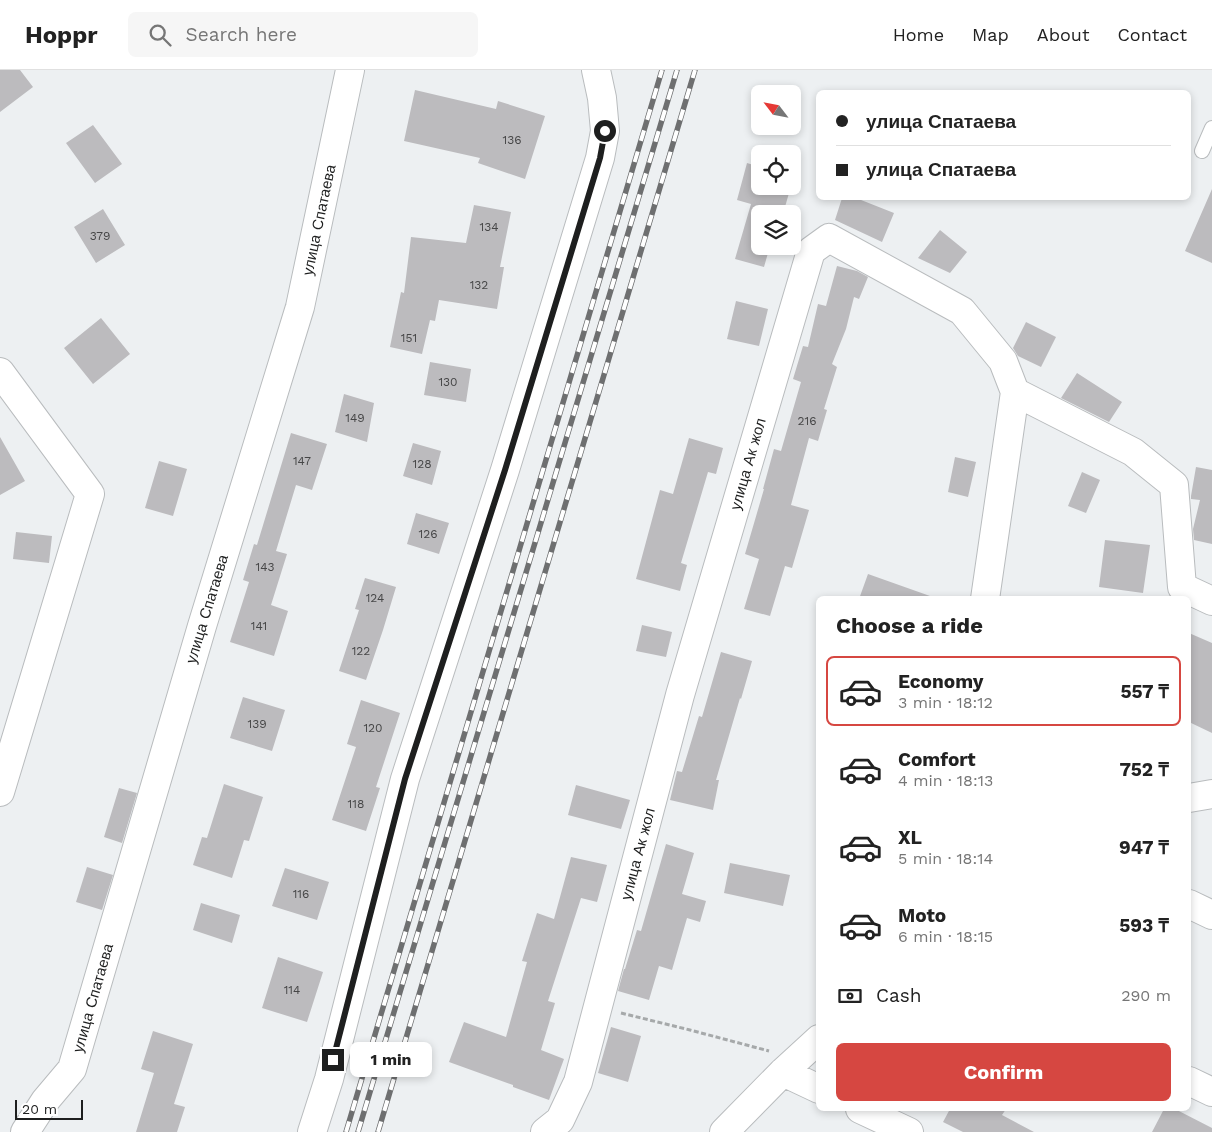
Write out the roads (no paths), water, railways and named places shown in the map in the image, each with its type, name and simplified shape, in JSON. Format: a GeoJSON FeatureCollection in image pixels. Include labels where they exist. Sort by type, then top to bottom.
{"type":"FeatureCollection","features":[{"type":"Feature","properties":{"kind":"street","name":"улица Спатаева"},"geometry":{"type":"LineString","coordinates":[[25,1132],[45,1101],[72,1069],[202,626],[300,307],[350,70]]}},
{"type":"Feature","properties":{"kind":"street"},"geometry":{"type":"LineString","coordinates":[[312,1132],[329,1079],[405,779],[508,460],[600,158],[605,131],[602,98],[596,70]]}},
{"type":"Feature","properties":{"kind":"street","name":"улица Ак жол"},"geometry":{"type":"LineString","coordinates":[[544,1132],[560,1120],[578,1082],[680,695],[811,251],[829,238],[962,311],[1002,361],[1015,392]]}},
{"type":"Feature","properties":{"kind":"street"},"geometry":{"type":"LineString","coordinates":[[0,372],[90,494],[0,792]]}},
{"type":"Feature","properties":{"kind":"street"},"geometry":{"type":"LineString","coordinates":[[985,596],[1015,392],[1133,452],[1174,485],[1182,587],[1212,601]]}},
{"type":"Feature","properties":{"kind":"street"},"geometry":{"type":"LineString","coordinates":[[1191,798],[1212,794]]}},
{"type":"Feature","properties":{"kind":"street"},"geometry":{"type":"LineString","coordinates":[[1191,905],[1212,915]]}},
{"type":"Feature","properties":{"kind":"street"},"geometry":{"type":"LineString","coordinates":[[724,1132],[816,1042]]}},
{"type":"Feature","properties":{"kind":"street"},"geometry":{"type":"LineString","coordinates":[[790,1066],[816,1087]]}},
{"type":"Feature","properties":{"kind":"street"},"geometry":{"type":"LineString","coordinates":[[1191,1082],[1212,1092]]}},
{"type":"Feature","properties":{"kind":"street"},"geometry":{"type":"LineString","coordinates":[[864,1111],[909,1132]]}},
{"type":"Feature","properties":{"kind":"lane"},"geometry":{"type":"LineString","coordinates":[[1202,151],[1212,128]]}},
{"type":"Feature","properties":{"kind":"railway"},"geometry":{"type":"LineString","coordinates":[[346,1132],[662,70]]}},
{"type":"Feature","properties":{"kind":"railway"},"geometry":{"type":"LineString","coordinates":[[358,1132],[677,70]]}},
{"type":"Feature","properties":{"kind":"railway"},"geometry":{"type":"LineString","coordinates":[[378,1132],[695,70]]}}]}
